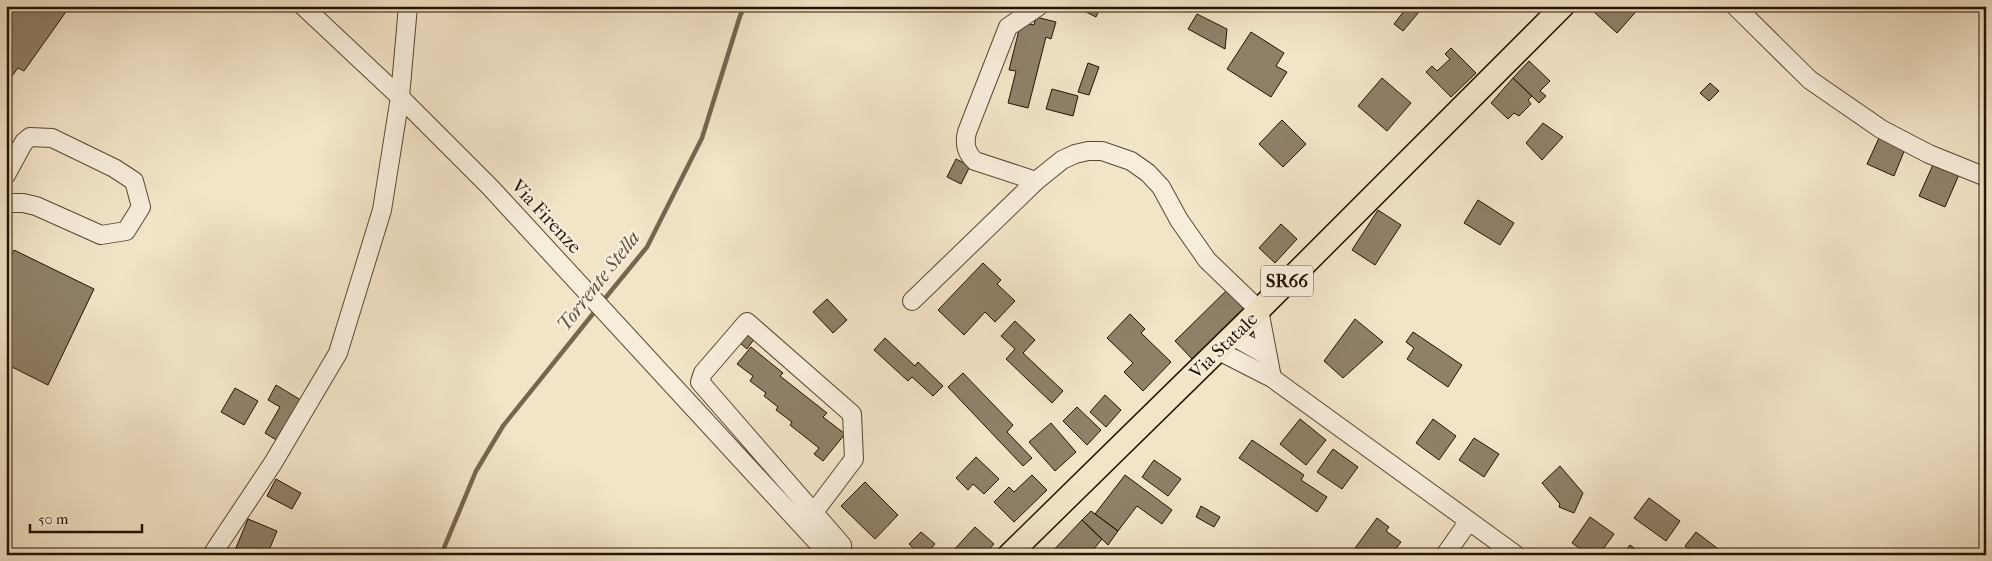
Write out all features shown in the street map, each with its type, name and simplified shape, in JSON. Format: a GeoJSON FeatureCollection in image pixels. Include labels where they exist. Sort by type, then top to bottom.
{"type":"FeatureCollection","features":[{"type":"Feature","properties":{"kind":"main road","name":"Via Statale"},"geometry":{"type":"LineString","coordinates":[[1009,555],[1259,310],[1563,6]]}},
{"type":"Feature","properties":{"kind":"street","name":"Via Firenze"},"geometry":{"type":"LineString","coordinates":[[303,6],[400,97],[490,187],[636,343],[829,555]]}},
{"type":"Feature","properties":{"kind":"street"},"geometry":{"type":"LineString","coordinates":[[213,555],[214,550],[273,463],[338,353],[382,210],[400,97],[408,6]]}},
{"type":"Feature","properties":{"kind":"street"},"geometry":{"type":"LineString","coordinates":[[1036,181],[975,161],[964,144],[1008,27],[1039,6]]}},
{"type":"Feature","properties":{"kind":"street"},"geometry":{"type":"LineString","coordinates":[[1735,6],[1810,80],[1881,129],[1929,154],[1986,177]]}},
{"type":"Feature","properties":{"kind":"street"},"geometry":{"type":"LineString","coordinates":[[6,175],[13,148],[30,137],[52,138],[114,168],[134,181],[141,207],[126,231],[101,234],[36,206],[24,203],[6,203]]}},
{"type":"Feature","properties":{"kind":"street"},"geometry":{"type":"LineString","coordinates":[[912,301],[1036,181],[1062,160],[1088,151],[1102,151],[1131,161],[1148,173],[1161,187],[1179,220],[1207,260],[1259,310],[1272,378]]}},
{"type":"Feature","properties":{"kind":"street"},"geometry":{"type":"LineString","coordinates":[[814,512],[854,459],[852,414],[748,322],[703,373],[700,382],[842,545],[843,555]]}},
{"type":"Feature","properties":{"kind":"street"},"geometry":{"type":"LineString","coordinates":[[1225,343],[1268,356]]}},
{"type":"Feature","properties":{"kind":"street"},"geometry":{"type":"LineString","coordinates":[[1225,343],[1516,555]]}},
{"type":"Feature","properties":{"kind":"street"},"geometry":{"type":"LineString","coordinates":[[1445,555],[1469,522]]}},
{"type":"Feature","properties":{"kind":"building"},"geometry":{"type":"Polygon","coordinates":[[[6,6],[70,6],[24,71],[18,68],[6,84],[6,6]]]}},
{"type":"Feature","properties":{"kind":"building"},"geometry":{"type":"Polygon","coordinates":[[[1074,6],[1101,6],[1096,17],[1074,6]]]}},
{"type":"Feature","properties":{"kind":"building"},"geometry":{"type":"Polygon","coordinates":[[[1408,6],[1424,6],[1403,31],[1394,24],[1408,6]]]}},
{"type":"Feature","properties":{"kind":"building"},"geometry":{"type":"Polygon","coordinates":[[[1599,6],[1641,6],[1617,33],[1594,12],[1599,6]]]}},
{"type":"Feature","properties":{"kind":"building"},"geometry":{"type":"Polygon","coordinates":[[[1197,14],[1227,29],[1225,49],[1188,29],[1197,14]]]}},
{"type":"Feature","properties":{"kind":"building"},"geometry":{"type":"Polygon","coordinates":[[[1036,17],[1056,22],[1051,39],[1046,37],[1028,108],[1008,103],[1016,71],[1009,70],[1021,22],[1034,25],[1036,17]]]}},
{"type":"Feature","properties":{"kind":"building"},"geometry":{"type":"Polygon","coordinates":[[[1251,32],[1284,53],[1276,66],[1287,72],[1271,97],[1227,69],[1251,32]]]}},
{"type":"Feature","properties":{"kind":"building"},"geometry":{"type":"Polygon","coordinates":[[[1451,48],[1476,73],[1451,97],[1426,72],[1432,66],[1437,71],[1450,59],[1445,54],[1451,48]]]}},
{"type":"Feature","properties":{"kind":"building"},"geometry":{"type":"Polygon","coordinates":[[[1529,61],[1550,81],[1540,91],[1546,96],[1539,103],[1513,78],[1529,61]]]}},
{"type":"Feature","properties":{"kind":"building"},"geometry":{"type":"Polygon","coordinates":[[[1088,63],[1099,67],[1089,95],[1078,92],[1088,63]]]}},
{"type":"Feature","properties":{"kind":"building"},"geometry":{"type":"Polygon","coordinates":[[[1382,78],[1411,103],[1387,131],[1358,106],[1382,78]]]}},
{"type":"Feature","properties":{"kind":"building"},"geometry":{"type":"Polygon","coordinates":[[[1513,78],[1532,96],[1528,100],[1531,104],[1519,116],[1514,113],[1508,119],[1491,103],[1513,78]]]}},
{"type":"Feature","properties":{"kind":"building"},"geometry":{"type":"Polygon","coordinates":[[[1710,83],[1719,91],[1709,101],[1700,93],[1710,83]]]}},
{"type":"Feature","properties":{"kind":"building"},"geometry":{"type":"Polygon","coordinates":[[[1052,89],[1078,96],[1073,116],[1046,109],[1052,89]]]}},
{"type":"Feature","properties":{"kind":"building"},"geometry":{"type":"Polygon","coordinates":[[[1282,120],[1306,144],[1283,167],[1259,144],[1282,120]]]}},
{"type":"Feature","properties":{"kind":"building"},"geometry":{"type":"Polygon","coordinates":[[[1543,123],[1563,137],[1542,160],[1526,143],[1543,123]]]}},
{"type":"Feature","properties":{"kind":"building"},"geometry":{"type":"Polygon","coordinates":[[[1879,138],[1905,149],[1894,176],[1867,164],[1879,138]]]}},
{"type":"Feature","properties":{"kind":"building"},"geometry":{"type":"Polygon","coordinates":[[[1936,158],[1961,170],[1945,207],[1919,196],[1936,158]]]}},
{"type":"Feature","properties":{"kind":"building"},"geometry":{"type":"Polygon","coordinates":[[[956,159],[970,166],[961,184],[947,177],[956,159]]]}},
{"type":"Feature","properties":{"kind":"building"},"geometry":{"type":"Polygon","coordinates":[[[1478,200],[1514,223],[1500,245],[1464,223],[1478,200]]]}},
{"type":"Feature","properties":{"kind":"building"},"geometry":{"type":"Polygon","coordinates":[[[1378,210],[1401,225],[1375,265],[1352,250],[1378,210]]]}},
{"type":"Feature","properties":{"kind":"building"},"geometry":{"type":"Polygon","coordinates":[[[1281,224],[1297,239],[1275,263],[1259,248],[1281,224]]]}},
{"type":"Feature","properties":{"kind":"building"},"geometry":{"type":"Polygon","coordinates":[[[14,250],[94,289],[48,385],[6,364],[6,266],[14,250]]]}},
{"type":"Feature","properties":{"kind":"building"},"geometry":{"type":"Polygon","coordinates":[[[983,263],[1001,280],[997,284],[1015,301],[995,322],[985,312],[964,335],[938,310],[983,263]]]}},
{"type":"Feature","properties":{"kind":"building"},"geometry":{"type":"Polygon","coordinates":[[[1229,288],[1248,307],[1194,361],[1175,341],[1229,288]]]}},
{"type":"Feature","properties":{"kind":"building"},"geometry":{"type":"Polygon","coordinates":[[[827,299],[847,320],[833,333],[813,312],[827,299]]]}},
{"type":"Feature","properties":{"kind":"building"},"geometry":{"type":"Polygon","coordinates":[[[1130,314],[1145,329],[1141,333],[1171,362],[1143,391],[1124,372],[1133,363],[1107,338],[1130,314]]]}},
{"type":"Feature","properties":{"kind":"building"},"geometry":{"type":"Polygon","coordinates":[[[1355,319],[1383,342],[1343,378],[1324,361],[1355,319]]]}},
{"type":"Feature","properties":{"kind":"building"},"geometry":{"type":"Polygon","coordinates":[[[1015,321],[1035,340],[1023,353],[1063,391],[1052,403],[1006,359],[1015,349],[1001,336],[1015,321]]]}},
{"type":"Feature","properties":{"kind":"building"},"geometry":{"type":"Polygon","coordinates":[[[750,330],[757,335],[747,349],[740,343],[750,330]]]}},
{"type":"Feature","properties":{"kind":"building"},"geometry":{"type":"Polygon","coordinates":[[[1413,332],[1462,365],[1448,387],[1407,359],[1414,348],[1406,342],[1413,332]]]}},
{"type":"Feature","properties":{"kind":"building"},"geometry":{"type":"Polygon","coordinates":[[[885,338],[915,366],[918,362],[943,386],[933,396],[912,377],[908,381],[874,350],[885,338]]]}},
{"type":"Feature","properties":{"kind":"building"},"geometry":{"type":"Polygon","coordinates":[[[751,347],[783,373],[780,376],[827,413],[823,417],[845,434],[823,461],[814,454],[819,448],[790,425],[792,422],[776,410],[778,407],[764,396],[766,393],[750,381],[753,376],[737,364],[751,347]]]}},
{"type":"Feature","properties":{"kind":"building"},"geometry":{"type":"Polygon","coordinates":[[[963,373],[1013,425],[1007,432],[1032,458],[1023,466],[948,387],[963,373]]]}},
{"type":"Feature","properties":{"kind":"building"},"geometry":{"type":"Polygon","coordinates":[[[276,385],[304,402],[281,443],[265,433],[280,407],[268,400],[276,385]]]}},
{"type":"Feature","properties":{"kind":"building"},"geometry":{"type":"Polygon","coordinates":[[[235,388],[258,401],[244,425],[221,412],[235,388]]]}},
{"type":"Feature","properties":{"kind":"building"},"geometry":{"type":"Polygon","coordinates":[[[1105,395],[1121,410],[1106,427],[1090,412],[1105,395]]]}},
{"type":"Feature","properties":{"kind":"building"},"geometry":{"type":"Polygon","coordinates":[[[1077,407],[1101,430],[1087,445],[1063,421],[1077,407]]]}},
{"type":"Feature","properties":{"kind":"building"},"geometry":{"type":"Polygon","coordinates":[[[1300,419],[1326,440],[1306,465],[1280,444],[1300,419]]]}},
{"type":"Feature","properties":{"kind":"building"},"geometry":{"type":"Polygon","coordinates":[[[1433,419],[1456,436],[1439,460],[1416,443],[1433,419]]]}},
{"type":"Feature","properties":{"kind":"building"},"geometry":{"type":"Polygon","coordinates":[[[1051,423],[1076,452],[1055,471],[1029,442],[1051,423]]]}},
{"type":"Feature","properties":{"kind":"building"},"geometry":{"type":"Polygon","coordinates":[[[1474,438],[1499,454],[1484,477],[1459,460],[1474,438]]]}},
{"type":"Feature","properties":{"kind":"building"},"geometry":{"type":"Polygon","coordinates":[[[1252,440],[1304,475],[1301,480],[1327,497],[1317,512],[1239,458],[1252,440]]]}},
{"type":"Feature","properties":{"kind":"building"},"geometry":{"type":"Polygon","coordinates":[[[1333,449],[1358,467],[1342,489],[1317,472],[1333,449]]]}},
{"type":"Feature","properties":{"kind":"building"},"geometry":{"type":"Polygon","coordinates":[[[976,457],[999,479],[984,494],[973,484],[968,490],[956,478],[976,457]]]}},
{"type":"Feature","properties":{"kind":"building"},"geometry":{"type":"Polygon","coordinates":[[[1154,460],[1181,479],[1168,496],[1142,477],[1154,460]]]}},
{"type":"Feature","properties":{"kind":"building"},"geometry":{"type":"Polygon","coordinates":[[[1560,466],[1583,493],[1574,513],[1559,507],[1560,504],[1542,483],[1560,466]]]}},
{"type":"Feature","properties":{"kind":"building"},"geometry":{"type":"Polygon","coordinates":[[[1032,475],[1047,490],[1014,522],[994,502],[1009,487],[1014,492],[1032,475]]]}},
{"type":"Feature","properties":{"kind":"building"},"geometry":{"type":"Polygon","coordinates":[[[1125,475],[1172,510],[1162,524],[1137,506],[1118,531],[1095,514],[1125,475]]]}},
{"type":"Feature","properties":{"kind":"building"},"geometry":{"type":"Polygon","coordinates":[[[276,479],[301,493],[292,509],[267,496],[276,479]]]}},
{"type":"Feature","properties":{"kind":"building"},"geometry":{"type":"Polygon","coordinates":[[[865,482],[898,515],[875,539],[841,506],[865,482]]]}},
{"type":"Feature","properties":{"kind":"building"},"geometry":{"type":"Polygon","coordinates":[[[1649,498],[1680,521],[1666,541],[1634,518],[1649,498]]]}},
{"type":"Feature","properties":{"kind":"building"},"geometry":{"type":"Polygon","coordinates":[[[1201,506],[1220,517],[1214,527],[1196,517],[1201,506]]]}},
{"type":"Feature","properties":{"kind":"building"},"geometry":{"type":"Polygon","coordinates":[[[1091,511],[1118,531],[1108,545],[1082,520],[1091,511]]]}},
{"type":"Feature","properties":{"kind":"building"},"geometry":{"type":"Polygon","coordinates":[[[1590,517],[1614,534],[1599,555],[1589,555],[1572,543],[1590,517]]]}},
{"type":"Feature","properties":{"kind":"building"},"geometry":{"type":"Polygon","coordinates":[[[1377,518],[1389,527],[1386,531],[1401,542],[1391,555],[1350,555],[1377,518]]]}},
{"type":"Feature","properties":{"kind":"building"},"geometry":{"type":"Polygon","coordinates":[[[248,519],[277,531],[267,555],[233,555],[248,519]]]}},
{"type":"Feature","properties":{"kind":"building"},"geometry":{"type":"Polygon","coordinates":[[[1082,520],[1102,539],[1089,555],[1049,555],[1082,520]]]}},
{"type":"Feature","properties":{"kind":"building"},"geometry":{"type":"Polygon","coordinates":[[[975,527],[994,544],[984,555],[953,555],[951,553],[975,527]]]}},
{"type":"Feature","properties":{"kind":"building"},"geometry":{"type":"Polygon","coordinates":[[[921,532],[935,544],[928,552],[930,555],[920,555],[909,544],[921,532]]]}},
{"type":"Feature","properties":{"kind":"building"},"geometry":{"type":"Polygon","coordinates":[[[1696,532],[1726,555],[1697,555],[1685,546],[1696,532]]]}},
{"type":"Feature","properties":{"kind":"building"},"geometry":{"type":"Polygon","coordinates":[[[1630,545],[1643,555],[1623,555],[1630,545]]]}},
{"type":"Feature","properties":{"kind":"waterway","name":"Torrente Stella"},"geometry":{"type":"LineString","coordinates":[[602,302],[647,247],[702,138],[740,16],[745,6]]}},
{"type":"Feature","properties":{"kind":"waterway","name":"Torrente Stella"},"geometry":{"type":"LineString","coordinates":[[441,555],[476,471],[503,426],[596,310]]}}]}
